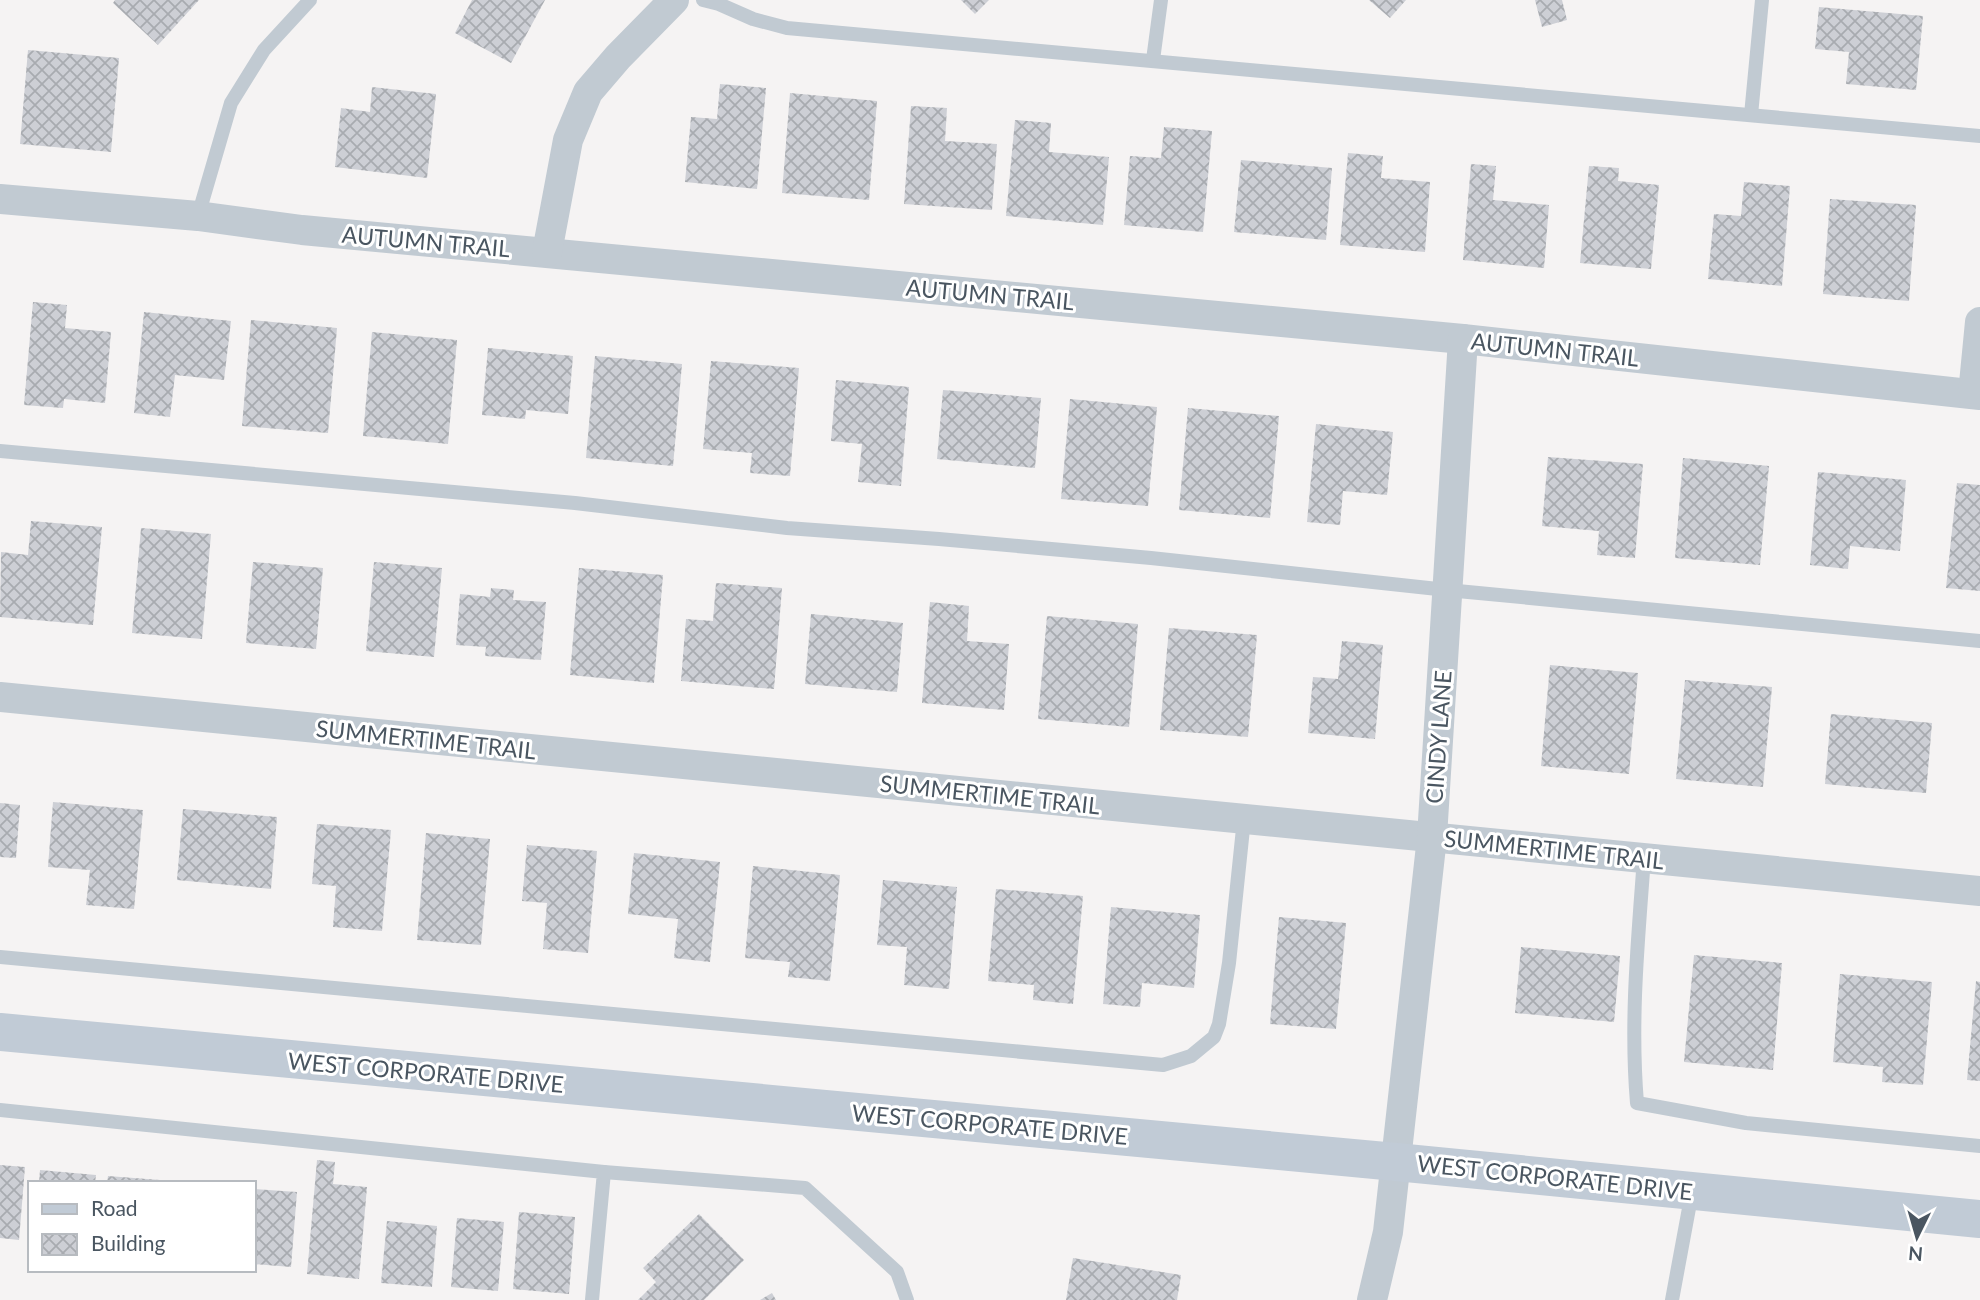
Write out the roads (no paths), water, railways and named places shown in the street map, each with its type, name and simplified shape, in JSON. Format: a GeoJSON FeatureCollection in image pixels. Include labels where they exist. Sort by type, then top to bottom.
{"type":"FeatureCollection","features":[{"type":"Feature","properties":{"kind":"street"},"geometry":{"type":"LineString","coordinates":[[547,252],[568,140],[588,92],[674,0]]}},
{"type":"Feature","properties":{"kind":"street","name":"AUTUMN TRAIL"},"geometry":{"type":"LineString","coordinates":[[0,199],[1463,340],[1976,394]]}},
{"type":"Feature","properties":{"kind":"street"},"geometry":{"type":"LineString","coordinates":[[1976,394],[1980,322]]}},
{"type":"Feature","properties":{"kind":"street","name":"CINDY LANE"},"geometry":{"type":"LineString","coordinates":[[1372,1300],[1388,1232],[1432,837],[1463,340]]}},
{"type":"Feature","properties":{"kind":"street","name":"SUMMERTIME TRAIL"},"geometry":{"type":"LineString","coordinates":[[0,697],[1980,891]]}},
{"type":"Feature","properties":{"kind":"street","name":"WEST CORPORATE DRIVE"},"geometry":{"type":"LineString","coordinates":[[0,1032],[1980,1219]]}},
{"type":"Feature","properties":{"kind":"lane"},"geometry":{"type":"LineString","coordinates":[[198,216],[231,103],[264,50],[310,0]]}},
{"type":"Feature","properties":{"kind":"lane"},"geometry":{"type":"LineString","coordinates":[[703,0],[753,19],[787,28],[1980,136]]}},
{"type":"Feature","properties":{"kind":"lane"},"geometry":{"type":"LineString","coordinates":[[737,0],[753,19]]}},
{"type":"Feature","properties":{"kind":"lane"},"geometry":{"type":"LineString","coordinates":[[1153,60],[1161,0]]}},
{"type":"Feature","properties":{"kind":"lane"},"geometry":{"type":"LineString","coordinates":[[1751,115],[1762,0]]}},
{"type":"Feature","properties":{"kind":"lane"},"geometry":{"type":"LineString","coordinates":[[0,451],[575,503],[787,528],[939,538],[1980,641]]}},
{"type":"Feature","properties":{"kind":"lane"},"geometry":{"type":"LineString","coordinates":[[0,957],[1163,1065],[1191,1056],[1214,1037],[1219,1024],[1229,963],[1244,819]]}},
{"type":"Feature","properties":{"kind":"lane"},"geometry":{"type":"LineString","coordinates":[[1644,858],[1634,999],[1633,1054],[1637,1103],[1745,1123],[1980,1146]]}},
{"type":"Feature","properties":{"kind":"lane"},"geometry":{"type":"LineString","coordinates":[[0,1110],[604,1172],[806,1188],[897,1272],[907,1300]]}},
{"type":"Feature","properties":{"kind":"lane"},"geometry":{"type":"LineString","coordinates":[[592,1300],[604,1172]]}},
{"type":"Feature","properties":{"kind":"lane"},"geometry":{"type":"LineString","coordinates":[[1672,1300],[1692,1191]]}}]}
